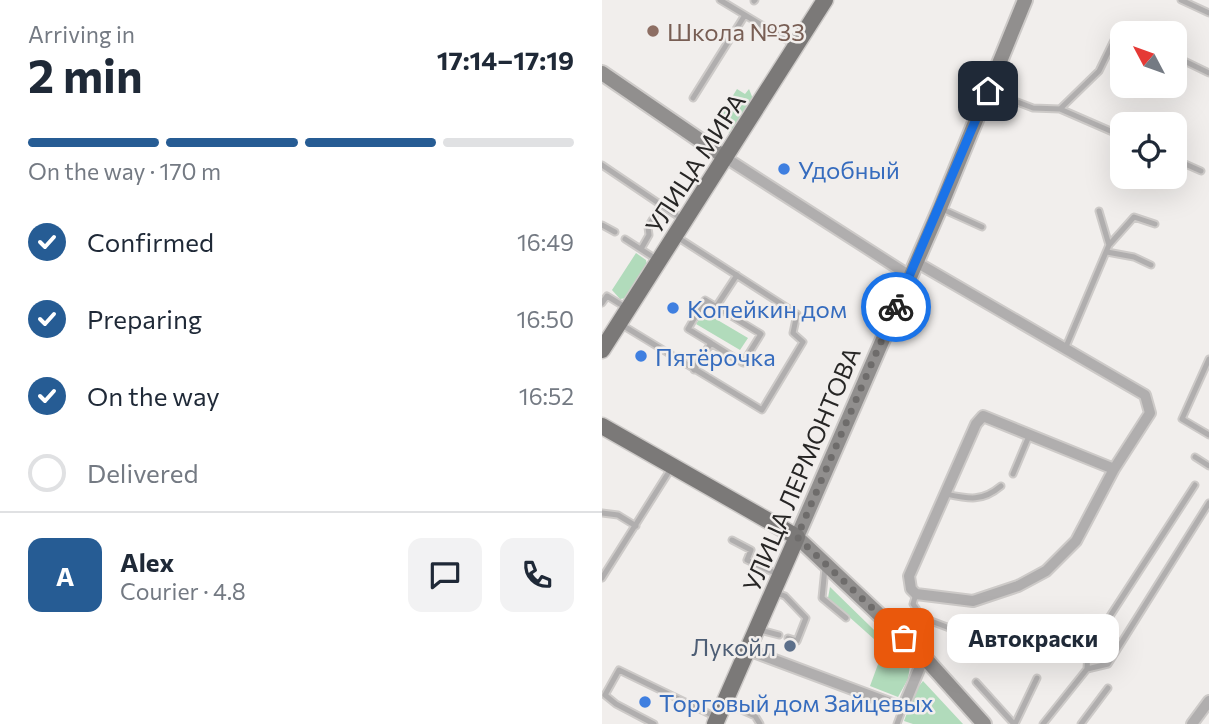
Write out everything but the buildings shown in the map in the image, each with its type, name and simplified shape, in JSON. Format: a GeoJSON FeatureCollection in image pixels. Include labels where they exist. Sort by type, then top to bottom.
{"type":"FeatureCollection","features":[{"type":"Feature","properties":{"kind":"main road","name":"УЛИЦА МИРА"},"geometry":{"type":"LineString","coordinates":[[604,341],[619,323],[726,158],[825,0]]}},
{"type":"Feature","properties":{"kind":"main road","name":"УЛИЦА ЛЕРМОНТОВА"},"geometry":{"type":"LineString","coordinates":[[717,721],[940,208],[1025,0]]}},
{"type":"Feature","properties":{"kind":"main road"},"geometry":{"type":"LineString","coordinates":[[602,73],[726,158]]}},
{"type":"Feature","properties":{"kind":"main road"},"geometry":{"type":"LineString","coordinates":[[602,426],[797,537],[925,657],[984,724]]}},
{"type":"Feature","properties":{"kind":"street"},"geometry":{"type":"LineString","coordinates":[[726,158],[913,269],[1065,349],[1145,395],[1150,413],[1114,469],[1076,541],[1046,571],[1018,586],[973,601],[916,594],[908,583],[909,576],[976,424],[983,416],[1114,469]]}},
{"type":"Feature","properties":{"kind":"street"},"geometry":{"type":"LineString","coordinates":[[748,650],[903,708],[925,657]]}},
{"type":"Feature","properties":{"kind":"street"},"geometry":{"type":"LineString","coordinates":[[1192,724],[1209,701]]}},
{"type":"Feature","properties":{"kind":"lane"},"geometry":{"type":"LineString","coordinates":[[720,0],[796,46]]}},
{"type":"Feature","properties":{"kind":"lane"},"geometry":{"type":"LineString","coordinates":[[1181,0],[1209,13]]}},
{"type":"Feature","properties":{"kind":"lane"},"geometry":{"type":"LineString","coordinates":[[1200,9],[1204,0]]}},
{"type":"Feature","properties":{"kind":"lane"},"geometry":{"type":"LineString","coordinates":[[693,98],[745,15]]}},
{"type":"Feature","properties":{"kind":"lane"},"geometry":{"type":"LineString","coordinates":[[1060,109],[1099,71],[1110,48]]}},
{"type":"Feature","properties":{"kind":"lane"},"geometry":{"type":"LineString","coordinates":[[1187,62],[1209,73]]}},
{"type":"Feature","properties":{"kind":"lane"},"geometry":{"type":"LineString","coordinates":[[988,91],[1032,108],[1060,109],[1110,131]]}},
{"type":"Feature","properties":{"kind":"lane"},"geometry":{"type":"LineString","coordinates":[[602,165],[685,220]]}},
{"type":"Feature","properties":{"kind":"lane"},"geometry":{"type":"LineString","coordinates":[[1187,165],[1201,171]]}},
{"type":"Feature","properties":{"kind":"lane"},"geometry":{"type":"LineString","coordinates":[[641,249],[649,235],[648,227],[662,205]]}},
{"type":"Feature","properties":{"kind":"lane"},"geometry":{"type":"LineString","coordinates":[[940,208],[982,227]]}},
{"type":"Feature","properties":{"kind":"lane"},"geometry":{"type":"LineString","coordinates":[[1099,211],[1108,248]]}},
{"type":"Feature","properties":{"kind":"lane"},"geometry":{"type":"LineString","coordinates":[[1065,349],[1108,248],[1134,217],[1155,224]]}},
{"type":"Feature","properties":{"kind":"lane"},"geometry":{"type":"LineString","coordinates":[[602,236],[605,226],[615,232]]}},
{"type":"Feature","properties":{"kind":"lane"},"geometry":{"type":"LineString","coordinates":[[619,323],[760,411],[803,342],[793,333],[797,314],[675,236]]}},
{"type":"Feature","properties":{"kind":"lane"},"geometry":{"type":"LineString","coordinates":[[625,239],[658,261]]}},
{"type":"Feature","properties":{"kind":"lane"},"geometry":{"type":"LineString","coordinates":[[1108,248],[1151,265]]}},
{"type":"Feature","properties":{"kind":"lane"},"geometry":{"type":"LineString","coordinates":[[716,307],[737,275]]}},
{"type":"Feature","properties":{"kind":"lane"},"geometry":{"type":"LineString","coordinates":[[602,303],[607,296],[628,309]]}},
{"type":"Feature","properties":{"kind":"lane"},"geometry":{"type":"LineString","coordinates":[[705,300],[761,334],[743,363],[711,342],[688,329],[705,300]]}},
{"type":"Feature","properties":{"kind":"lane"},"geometry":{"type":"LineString","coordinates":[[694,370],[711,342]]}},
{"type":"Feature","properties":{"kind":"lane"},"geometry":{"type":"LineString","coordinates":[[1209,359],[1182,419],[1209,435]]}},
{"type":"Feature","properties":{"kind":"lane"},"geometry":{"type":"LineString","coordinates":[[1013,474],[1030,433]]}},
{"type":"Feature","properties":{"kind":"lane"},"geometry":{"type":"LineString","coordinates":[[1195,457],[1209,466]]}},
{"type":"Feature","properties":{"kind":"lane"},"geometry":{"type":"LineString","coordinates":[[602,578],[673,465]]}},
{"type":"Feature","properties":{"kind":"lane"},"geometry":{"type":"LineString","coordinates":[[1044,724],[1087,669],[1088,650],[1195,485]]}},
{"type":"Feature","properties":{"kind":"lane"},"geometry":{"type":"LineString","coordinates":[[946,494],[973,500],[988,496],[1001,486]]}},
{"type":"Feature","properties":{"kind":"lane"},"geometry":{"type":"LineString","coordinates":[[1087,669],[1108,664],[1209,503]]}},
{"type":"Feature","properties":{"kind":"lane"},"geometry":{"type":"LineString","coordinates":[[602,513],[618,515],[636,526]]}},
{"type":"Feature","properties":{"kind":"lane"},"geometry":{"type":"LineString","coordinates":[[732,540],[751,550],[747,559],[780,576]]}},
{"type":"Feature","properties":{"kind":"lane"},"geometry":{"type":"LineString","coordinates":[[826,562],[822,597],[846,618]]}},
{"type":"Feature","properties":{"kind":"lane"},"geometry":{"type":"LineString","coordinates":[[773,592],[785,596],[806,618],[797,641],[789,639]]}},
{"type":"Feature","properties":{"kind":"lane"},"geometry":{"type":"LineString","coordinates":[[916,594],[913,604],[923,618],[992,644]]}},
{"type":"Feature","properties":{"kind":"lane"},"geometry":{"type":"LineString","coordinates":[[757,629],[779,635]]}},
{"type":"Feature","properties":{"kind":"lane"},"geometry":{"type":"LineString","coordinates":[[654,724],[616,704],[606,695],[619,670],[717,721]]}},
{"type":"Feature","properties":{"kind":"lane"},"geometry":{"type":"LineString","coordinates":[[976,682],[1014,724],[1037,678]]}},
{"type":"Feature","properties":{"kind":"lane"},"geometry":{"type":"LineString","coordinates":[[1082,724],[1108,688]]}},
{"type":"Feature","properties":{"kind":"lane"},"geometry":{"type":"LineString","coordinates":[[725,702],[755,716],[760,724]]}},
{"type":"Feature","properties":{"kind":"lane"},"geometry":{"type":"LineString","coordinates":[[897,724],[903,708]]}},
{"type":"Feature","properties":{"kind":"green space"},"geometry":{"type":"Polygon","coordinates":[[[737,89],[745,94],[749,89],[753,99],[731,134],[716,123],[737,89]]]}},
{"type":"Feature","properties":{"kind":"green space"},"geometry":{"type":"Polygon","coordinates":[[[636,253],[646,260],[647,265],[626,298],[620,299],[612,290],[636,253]]]}},
{"type":"Feature","properties":{"kind":"green space"},"geometry":{"type":"Polygon","coordinates":[[[704,312],[748,338],[740,350],[696,324],[704,312]]]}},
{"type":"Feature","properties":{"kind":"green space"},"geometry":{"type":"Polygon","coordinates":[[[830,587],[910,665],[908,679],[898,697],[870,686],[884,648],[828,598],[830,587]]]}},
{"type":"Feature","properties":{"kind":"green space"},"geometry":{"type":"Polygon","coordinates":[[[923,681],[963,724],[913,724],[904,721],[915,691],[923,681]]]}},
{"type":"Feature","properties":{"kind":"way so far"},"geometry":{"type":"LineString","coordinates":[[896,307],[797,537],[904,638]]}},
{"type":"Feature","properties":{"kind":"place","name":"Школа №33"},"geometry":{"type":"Point","coordinates":[653,31]}},
{"type":"Feature","properties":{"kind":"place","name":"Удобный"},"geometry":{"type":"Point","coordinates":[784,169]}},
{"type":"Feature","properties":{"kind":"place","name":"Копейкин дом"},"geometry":{"type":"Point","coordinates":[673,308]}},
{"type":"Feature","properties":{"kind":"place","name":"Пятёрочка"},"geometry":{"type":"Point","coordinates":[641,356]}},
{"type":"Feature","properties":{"kind":"place","name":"Автокраски"},"geometry":{"type":"Point","coordinates":[904,638]}},
{"type":"Feature","properties":{"kind":"place","name":"Лукойл"},"geometry":{"type":"Point","coordinates":[790,646]}},
{"type":"Feature","properties":{"kind":"place","name":"Торговый дом Зайцевых"},"geometry":{"type":"Point","coordinates":[645,702]}},
{"type":"Feature","properties":{"kind":"route"},"geometry":{"type":"LineString","coordinates":[[896,307],[988,91]]}}]}
